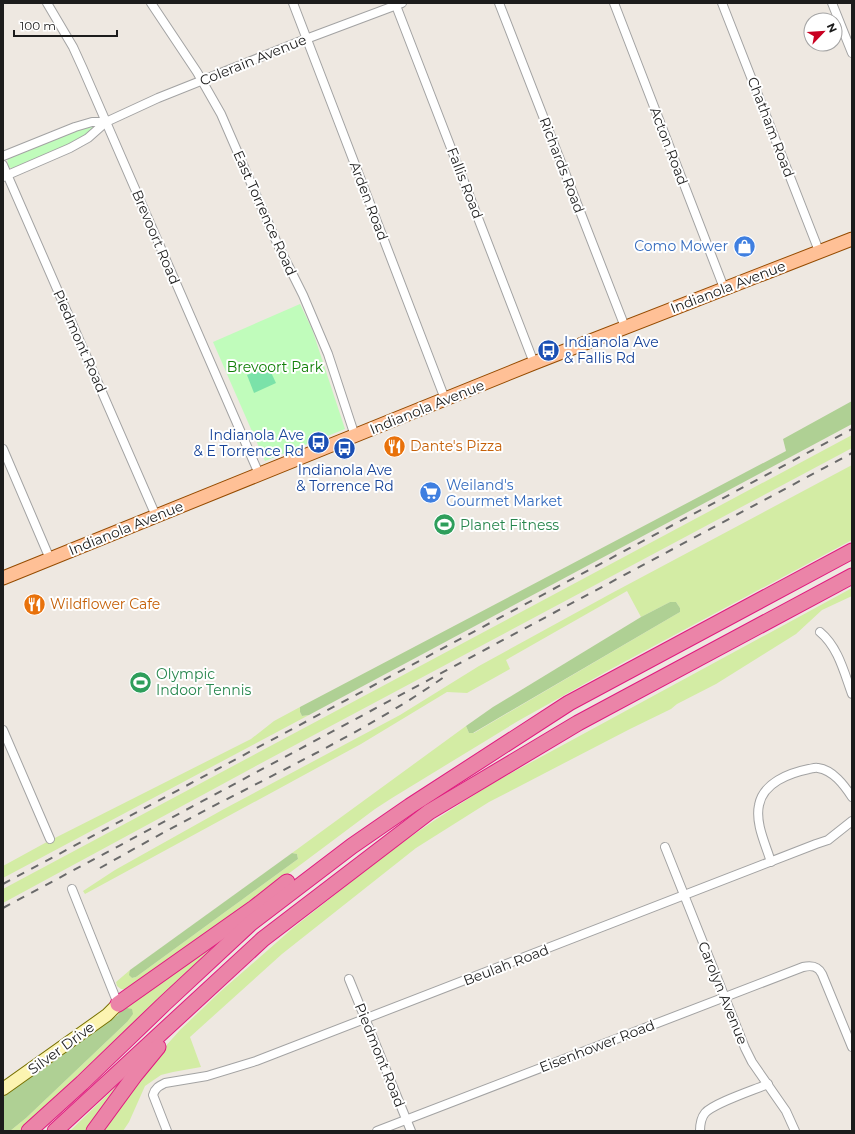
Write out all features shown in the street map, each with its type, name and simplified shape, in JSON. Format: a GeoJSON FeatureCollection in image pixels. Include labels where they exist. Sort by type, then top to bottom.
{"type":"FeatureCollection","features":[{"type":"Feature","properties":{"kind":"highway"},"geometry":{"type":"LineString","coordinates":[[28,1131],[82,1083],[165,1002],[251,923],[352,846],[410,806],[569,703],[852,551]]}},
{"type":"Feature","properties":{"kind":"highway"},"geometry":{"type":"LineString","coordinates":[[55,1131],[263,939],[429,812],[578,723],[852,576]]}},
{"type":"Feature","properties":{"kind":"highway"},"geometry":{"type":"LineString","coordinates":[[118,1004],[254,908],[306,868],[381,818],[410,806]]}},
{"type":"Feature","properties":{"kind":"highway"},"geometry":{"type":"LineString","coordinates":[[94,1131],[135,1075],[204,994]]}},
{"type":"Feature","properties":{"kind":"main road","name":"Indianola Avenue"},"geometry":{"type":"LineString","coordinates":[[3,578],[624,327],[852,239]]}},
{"type":"Feature","properties":{"kind":"street","name":"Brevoort Road"},"geometry":{"type":"LineString","coordinates":[[48,3],[72,47],[106,122],[259,474]]}},
{"type":"Feature","properties":{"kind":"street","name":"East Torrence Road"},"geometry":{"type":"LineString","coordinates":[[152,3],[202,80],[221,114],[277,243],[306,302],[328,354],[355,436]]}},
{"type":"Feature","properties":{"kind":"street","name":"Arden Road"},"geometry":{"type":"LineString","coordinates":[[292,3],[445,399]]}},
{"type":"Feature","properties":{"kind":"street","name":"Richards Road"},"geometry":{"type":"LineString","coordinates":[[499,3],[624,327]]}},
{"type":"Feature","properties":{"kind":"street","name":"Acton Road"},"geometry":{"type":"LineString","coordinates":[[614,3],[724,288]]}},
{"type":"Feature","properties":{"kind":"street","name":"Chatham Road"},"geometry":{"type":"LineString","coordinates":[[722,3],[819,251]]}},
{"type":"Feature","properties":{"kind":"street"},"geometry":{"type":"LineString","coordinates":[[832,3],[852,53]]}},
{"type":"Feature","properties":{"kind":"street","name":"Colerain Avenue"},"geometry":{"type":"LineString","coordinates":[[5,176],[70,148],[88,138],[106,122],[158,98],[398,4]]}},
{"type":"Feature","properties":{"kind":"street","name":"Fallis Road"},"geometry":{"type":"LineString","coordinates":[[398,4],[534,364]]}},
{"type":"Feature","properties":{"kind":"street","name":"Colerain Avenue"},"geometry":{"type":"LineString","coordinates":[[3,156],[75,126],[92,122],[106,122]]}},
{"type":"Feature","properties":{"kind":"street","name":"Piedmont Road"},"geometry":{"type":"LineString","coordinates":[[3,165],[5,176],[156,516]]}},
{"type":"Feature","properties":{"kind":"street"},"geometry":{"type":"LineString","coordinates":[[3,450],[50,559]]}},
{"type":"Feature","properties":{"kind":"street"},"geometry":{"type":"LineString","coordinates":[[820,632],[825,636],[835,650],[852,694]]}},
{"type":"Feature","properties":{"kind":"street"},"geometry":{"type":"LineString","coordinates":[[3,730],[50,839]]}},
{"type":"Feature","properties":{"kind":"street"},"geometry":{"type":"LineString","coordinates":[[771,862],[762,836],[759,818],[759,805],[765,792],[775,783],[795,772],[817,768],[832,774],[852,797]]}},
{"type":"Feature","properties":{"kind":"street","name":"Beulah Road"},"geometry":{"type":"LineString","coordinates":[[167,1131],[153,1095],[154,1091],[159,1086],[165,1083],[208,1076],[256,1061],[828,840],[852,821]]}},
{"type":"Feature","properties":{"kind":"street","name":"Carolyn Avenue"},"geometry":{"type":"LineString","coordinates":[[665,847],[745,1048],[752,1062],[786,1111],[795,1131]]}},
{"type":"Feature","properties":{"kind":"street"},"geometry":{"type":"LineString","coordinates":[[72,889],[118,1004]]}},
{"type":"Feature","properties":{"kind":"street","name":"Eisenhower Road"},"geometry":{"type":"LineString","coordinates":[[377,1131],[803,966],[810,965],[820,970],[852,1047]]}},
{"type":"Feature","properties":{"kind":"street","name":"Piedmont Road"},"geometry":{"type":"LineString","coordinates":[[350,979],[411,1131]]}},
{"type":"Feature","properties":{"kind":"street","name":"Silver Drive"},"geometry":{"type":"LineString","coordinates":[[3,1089],[107,1015],[118,1004]]}},
{"type":"Feature","properties":{"kind":"street"},"geometry":{"type":"LineString","coordinates":[[700,1131],[700,1125],[704,1114],[714,1106],[768,1084]]}},
{"type":"Feature","properties":{"kind":"green space"},"geometry":{"type":"Polygon","coordinates":[[[93,125],[95,127],[82,139],[14,170],[8,166],[7,157],[43,141],[93,125]]]}},
{"type":"Feature","properties":{"kind":"green space","name":"Brevoort Park"},"geometry":{"type":"Polygon","coordinates":[[[300,304],[312,329],[345,429],[265,461],[213,342],[300,304]]]}},
{"type":"Feature","properties":{"kind":"green space"},"geometry":{"type":"Polygon","coordinates":[[[268,366],[276,383],[254,393],[247,375],[268,366]]]}},
{"type":"Feature","properties":{"kind":"green space"},"geometry":{"type":"Polygon","coordinates":[[[852,401],[852,424],[309,715],[302,716],[300,707],[786,451],[783,439],[852,401]]]}},
{"type":"Feature","properties":{"kind":"green space"},"geometry":{"type":"Polygon","coordinates":[[[852,435],[852,448],[267,760],[3,903],[3,889],[852,435]]]}},
{"type":"Feature","properties":{"kind":"green space"},"geometry":{"type":"Polygon","coordinates":[[[852,465],[852,540],[611,669],[518,721],[375,809],[260,895],[126,990],[117,986],[116,982],[130,970],[130,975],[132,978],[136,977],[298,859],[297,854],[292,853],[466,726],[469,733],[474,733],[680,612],[680,608],[676,602],[670,602],[641,617],[627,591],[506,660],[510,669],[467,693],[447,692],[361,744],[85,894],[83,891],[115,870],[224,809],[400,715],[479,666],[852,465]]]}},
{"type":"Feature","properties":{"kind":"green space"},"geometry":{"type":"Polygon","coordinates":[[[852,588],[852,596],[822,610],[796,634],[716,684],[677,704],[671,709],[489,802],[416,848],[282,954],[190,1037],[201,1067],[161,1075],[145,1086],[129,1122],[123,1131],[103,1131],[147,1067],[180,1030],[221,991],[293,928],[390,851],[493,783],[852,588]]]}},
{"type":"Feature","properties":{"kind":"green space"},"geometry":{"type":"Polygon","coordinates":[[[670,602],[676,602],[680,608],[680,612],[473,733],[469,733],[466,726],[493,707],[641,617],[670,602]]]}},
{"type":"Feature","properties":{"kind":"green space"},"geometry":{"type":"Polygon","coordinates":[[[300,707],[302,716],[309,715],[3,878],[3,866],[45,843],[251,739],[274,721],[300,707]]]}},
{"type":"Feature","properties":{"kind":"green space"},"geometry":{"type":"Polygon","coordinates":[[[292,853],[297,854],[298,859],[136,977],[132,978],[129,975],[130,970],[292,853]]]}},
{"type":"Feature","properties":{"kind":"green space"},"geometry":{"type":"Polygon","coordinates":[[[221,939],[19,1131],[10,1131],[26,1118],[127,1022],[122,1007],[221,939]]]}},
{"type":"Feature","properties":{"kind":"green space"},"geometry":{"type":"Polygon","coordinates":[[[122,1007],[132,1009],[133,1014],[127,1022],[26,1118],[10,1131],[3,1131],[3,1097],[118,1015],[122,1007]]]}},
{"type":"Feature","properties":{"kind":"green space"},"geometry":{"type":"Polygon","coordinates":[[[131,1072],[91,1131],[70,1131],[131,1072]]]}},
{"type":"Feature","properties":{"kind":"railway"},"geometry":{"type":"LineString","coordinates":[[3,884],[852,429]]}},
{"type":"Feature","properties":{"kind":"railway"},"geometry":{"type":"LineString","coordinates":[[3,908],[852,453]]}},
{"type":"Feature","properties":{"kind":"railway"},"geometry":{"type":"LineString","coordinates":[[100,868],[187,820],[370,724],[444,677]]}},
{"type":"Feature","properties":{"kind":"place","name":"Como Mower"},"geometry":{"type":"Point","coordinates":[744,246]}},
{"type":"Feature","properties":{"kind":"place","name":"Indianola Ave & Fallis Rd"},"geometry":{"type":"Point","coordinates":[549,350]}},
{"type":"Feature","properties":{"kind":"place","name":"Indianola Ave & E Torrence Rd"},"geometry":{"type":"Point","coordinates":[319,443]}},
{"type":"Feature","properties":{"kind":"place","name":"Dante's Pizza"},"geometry":{"type":"Point","coordinates":[395,446]}},
{"type":"Feature","properties":{"kind":"place","name":"Indianola Ave & Torrence Rd"},"geometry":{"type":"Point","coordinates":[345,448]}},
{"type":"Feature","properties":{"kind":"place","name":"Weiland's Gourmet Market"},"geometry":{"type":"Point","coordinates":[430,493]}},
{"type":"Feature","properties":{"kind":"place","name":"Planet Fitness"},"geometry":{"type":"Point","coordinates":[444,525]}},
{"type":"Feature","properties":{"kind":"place","name":"Wildflower Cafe"},"geometry":{"type":"Point","coordinates":[34,604]}},
{"type":"Feature","properties":{"kind":"place","name":"Olympic Indoor Tennis"},"geometry":{"type":"Point","coordinates":[140,682]}}]}
